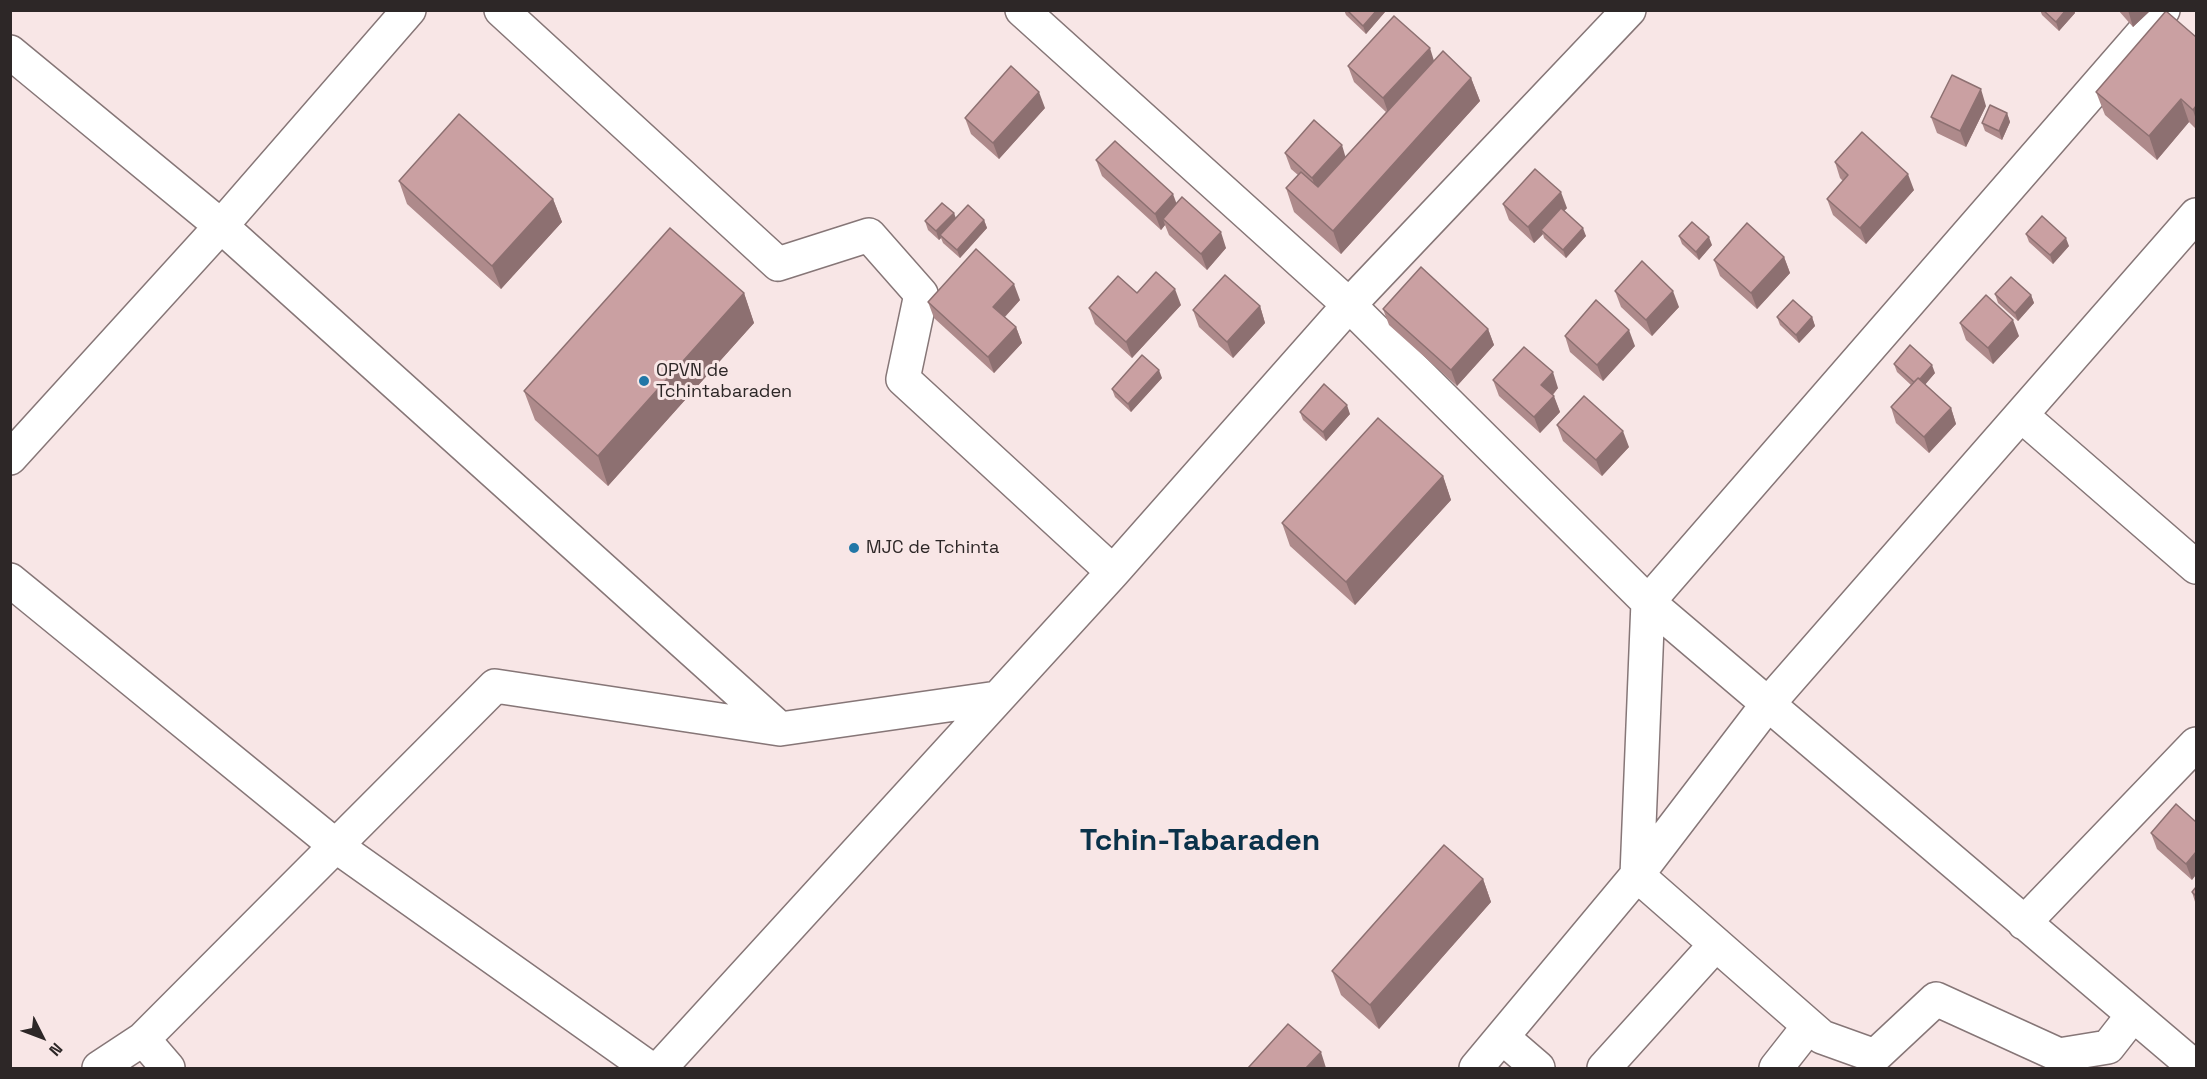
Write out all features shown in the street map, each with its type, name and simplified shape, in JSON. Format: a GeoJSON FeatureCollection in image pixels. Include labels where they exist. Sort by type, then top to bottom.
{"type":"FeatureCollection","features":[{"type":"Feature","properties":{"kind":"street"},"geometry":{"type":"LineString","coordinates":[[10,458],[221,226],[409,10]]}},
{"type":"Feature","properties":{"kind":"street"},"geometry":{"type":"LineString","coordinates":[[501,10],[778,264],[869,235],[921,294],[903,379],[1113,572]]}},
{"type":"Feature","properties":{"kind":"street"},"geometry":{"type":"LineString","coordinates":[[1022,10],[1349,305],[1648,602],[2196,1068]]}},
{"type":"Feature","properties":{"kind":"street"},"geometry":{"type":"LineString","coordinates":[[660,1068],[1113,572],[1349,305],[1629,10]]}},
{"type":"Feature","properties":{"kind":"street"},"geometry":{"type":"LineString","coordinates":[[1637,875],[1648,602],[2163,10]]}},
{"type":"Feature","properties":{"kind":"street"},"geometry":{"type":"LineString","coordinates":[[10,52],[221,226],[780,729]]}},
{"type":"Feature","properties":{"kind":"street"},"geometry":{"type":"LineString","coordinates":[[1476,1068],[1637,875],[1767,705],[2021,415],[2191,230]]}},
{"type":"Feature","properties":{"kind":"street"},"geometry":{"type":"LineString","coordinates":[[2021,415],[2196,567]]}},
{"type":"Feature","properties":{"kind":"street"},"geometry":{"type":"LineString","coordinates":[[10,580],[336,846],[649,1068]]}},
{"type":"Feature","properties":{"kind":"street"},"geometry":{"type":"LineString","coordinates":[[99,1068],[143,1039],[495,686],[780,729],[997,698]]}},
{"type":"Feature","properties":{"kind":"street"},"geometry":{"type":"LineString","coordinates":[[2024,923],[2196,744]]}},
{"type":"Feature","properties":{"kind":"street"},"geometry":{"type":"LineString","coordinates":[[1637,875],[1822,1037],[1875,1056],[1936,999],[2059,1055],[2108,1047],[2133,1015]]}},
{"type":"Feature","properties":{"kind":"street"},"geometry":{"type":"LineString","coordinates":[[1604,1068],[1716,944]]}},
{"type":"Feature","properties":{"kind":"street"},"geometry":{"type":"LineString","coordinates":[[1776,1068],[1809,1026]]}},
{"type":"Feature","properties":{"kind":"street"},"geometry":{"type":"LineString","coordinates":[[1502,1038],[1538,1068]]}},
{"type":"Feature","properties":{"kind":"street"},"geometry":{"type":"LineString","coordinates":[[143,1039],[168,1068]]}},
{"type":"Feature","properties":{"kind":"building"},"geometry":{"type":"Polygon","coordinates":[[[1347,10],[1377,10],[1363,26],[1347,10]]]}},
{"type":"Feature","properties":{"kind":"building"},"geometry":{"type":"Polygon","coordinates":[[[2043,10],[2066,10],[2056,22],[2043,10]]]}},
{"type":"Feature","properties":{"kind":"building"},"geometry":{"type":"Polygon","coordinates":[[[2166,11],[2196,37],[2196,106],[2193,110],[2181,99],[2149,136],[2096,92],[2166,11]]]}},
{"type":"Feature","properties":{"kind":"building"},"geometry":{"type":"Polygon","coordinates":[[[1394,16],[1430,48],[1383,98],[1348,66],[1394,16]]]}},
{"type":"Feature","properties":{"kind":"building"},"geometry":{"type":"Polygon","coordinates":[[[1443,51],[1471,78],[1333,231],[1286,188],[1301,172],[1318,187],[1443,51]]]}},
{"type":"Feature","properties":{"kind":"building"},"geometry":{"type":"Polygon","coordinates":[[[1011,66],[1039,92],[993,143],[965,118],[1011,66]]]}},
{"type":"Feature","properties":{"kind":"building"},"geometry":{"type":"Polygon","coordinates":[[[1952,75],[1981,89],[1960,131],[1931,117],[1952,75]]]}},
{"type":"Feature","properties":{"kind":"building"},"geometry":{"type":"Polygon","coordinates":[[[1990,105],[2007,113],[1999,131],[1982,123],[1990,105]]]}},
{"type":"Feature","properties":{"kind":"building"},"geometry":{"type":"Polygon","coordinates":[[[459,114],[553,199],[492,266],[399,181],[459,114]]]}},
{"type":"Feature","properties":{"kind":"building"},"geometry":{"type":"Polygon","coordinates":[[[1314,120],[1342,145],[1312,178],[1285,153],[1314,120]]]}},
{"type":"Feature","properties":{"kind":"building"},"geometry":{"type":"Polygon","coordinates":[[[1862,132],[1908,174],[1860,228],[1827,199],[1848,175],[1835,162],[1862,132]]]}},
{"type":"Feature","properties":{"kind":"building"},"geometry":{"type":"Polygon","coordinates":[[[1115,141],[1173,194],[1155,214],[1096,160],[1115,141]]]}},
{"type":"Feature","properties":{"kind":"building"},"geometry":{"type":"Polygon","coordinates":[[[1535,169],[1561,192],[1528,227],[1503,204],[1535,169]]]}},
{"type":"Feature","properties":{"kind":"building"},"geometry":{"type":"Polygon","coordinates":[[[1182,197],[1221,232],[1201,254],[1163,219],[1182,197]]]}},
{"type":"Feature","properties":{"kind":"building"},"geometry":{"type":"Polygon","coordinates":[[[942,203],[954,213],[936,231],[925,221],[942,203]]]}},
{"type":"Feature","properties":{"kind":"building"},"geometry":{"type":"Polygon","coordinates":[[[968,205],[984,220],[957,250],[940,235],[968,205]]]}},
{"type":"Feature","properties":{"kind":"building"},"geometry":{"type":"Polygon","coordinates":[[[1561,208],[1583,228],[1563,250],[1541,230],[1561,208]]]}},
{"type":"Feature","properties":{"kind":"building"},"geometry":{"type":"Polygon","coordinates":[[[2042,216],[2066,238],[2050,255],[2026,234],[2042,216]]]}},
{"type":"Feature","properties":{"kind":"building"},"geometry":{"type":"Polygon","coordinates":[[[1692,222],[1709,237],[1696,252],[1679,236],[1692,222]]]}},
{"type":"Feature","properties":{"kind":"building"},"geometry":{"type":"Polygon","coordinates":[[[1747,223],[1784,257],[1751,293],[1714,260],[1747,223]]]}},
{"type":"Feature","properties":{"kind":"building"},"geometry":{"type":"Polygon","coordinates":[[[670,228],[744,293],[598,456],[524,391],[670,228]]]}},
{"type":"Feature","properties":{"kind":"building"},"geometry":{"type":"Polygon","coordinates":[[[976,249],[1014,284],[993,307],[1016,327],[988,357],[928,302],[976,249]]]}},
{"type":"Feature","properties":{"kind":"building"},"geometry":{"type":"Polygon","coordinates":[[[1642,261],[1673,291],[1646,320],[1615,291],[1642,261]]]}},
{"type":"Feature","properties":{"kind":"building"},"geometry":{"type":"Polygon","coordinates":[[[1421,267],[1488,329],[1451,370],[1383,309],[1421,267]]]}},
{"type":"Feature","properties":{"kind":"building"},"geometry":{"type":"Polygon","coordinates":[[[1156,272],[1175,289],[1126,342],[1089,308],[1118,276],[1137,293],[1156,272]]]}},
{"type":"Feature","properties":{"kind":"building"},"geometry":{"type":"Polygon","coordinates":[[[1225,275],[1260,306],[1227,342],[1193,310],[1225,275]]]}},
{"type":"Feature","properties":{"kind":"building"},"geometry":{"type":"Polygon","coordinates":[[[2011,277],[2031,295],[2015,313],[1995,294],[2011,277]]]}},
{"type":"Feature","properties":{"kind":"building"},"geometry":{"type":"Polygon","coordinates":[[[1986,295],[2013,320],[1988,348],[1960,323],[1986,295]]]}},
{"type":"Feature","properties":{"kind":"building"},"geometry":{"type":"Polygon","coordinates":[[[1596,300],[1629,330],[1597,365],[1565,336],[1596,300]]]}},
{"type":"Feature","properties":{"kind":"building"},"geometry":{"type":"Polygon","coordinates":[[[1793,300],[1812,317],[1796,335],[1777,317],[1793,300]]]}},
{"type":"Feature","properties":{"kind":"building"},"geometry":{"type":"Polygon","coordinates":[[[1910,345],[1932,365],[1920,379],[1914,382],[1894,364],[1910,345]]]}},
{"type":"Feature","properties":{"kind":"building"},"geometry":{"type":"Polygon","coordinates":[[[1524,347],[1553,372],[1541,385],[1554,396],[1534,417],[1493,380],[1524,347]]]}},
{"type":"Feature","properties":{"kind":"building"},"geometry":{"type":"Polygon","coordinates":[[[1142,355],[1159,370],[1128,404],[1112,389],[1142,355]]]}},
{"type":"Feature","properties":{"kind":"building"},"geometry":{"type":"Polygon","coordinates":[[[1918,378],[1951,408],[1924,437],[1891,407],[1918,378]]]}},
{"type":"Feature","properties":{"kind":"building"},"geometry":{"type":"Polygon","coordinates":[[[1324,384],[1347,405],[1323,432],[1300,412],[1324,384]]]}},
{"type":"Feature","properties":{"kind":"building"},"geometry":{"type":"Polygon","coordinates":[[[1584,396],[1623,431],[1596,460],[1557,425],[1584,396]]]}},
{"type":"Feature","properties":{"kind":"building"},"geometry":{"type":"Polygon","coordinates":[[[1378,418],[1443,476],[1346,582],[1282,523],[1378,418]]]}},
{"type":"Feature","properties":{"kind":"building"},"geometry":{"type":"Polygon","coordinates":[[[2176,804],[2196,822],[2196,852],[2186,864],[2151,833],[2176,804]]]}},
{"type":"Feature","properties":{"kind":"building"},"geometry":{"type":"Polygon","coordinates":[[[1444,845],[1483,879],[1370,1005],[1332,971],[1444,845]]]}},
{"type":"Feature","properties":{"kind":"building"},"geometry":{"type":"Polygon","coordinates":[[[1288,1024],[1321,1052],[1306,1068],[1248,1068],[1288,1024]]]}},
{"type":"Feature","properties":{"kind":"place","name":"OPVN de Tchintabaraden"},"geometry":{"type":"Point","coordinates":[644,381]}},
{"type":"Feature","properties":{"kind":"place","name":"MJC de Tchinta"},"geometry":{"type":"Point","coordinates":[854,548]}},
{"type":"Feature","properties":{"kind":"district","name":"Tchin-Tabaraden"},"geometry":{"type":"Point","coordinates":[1200,842]}}]}
